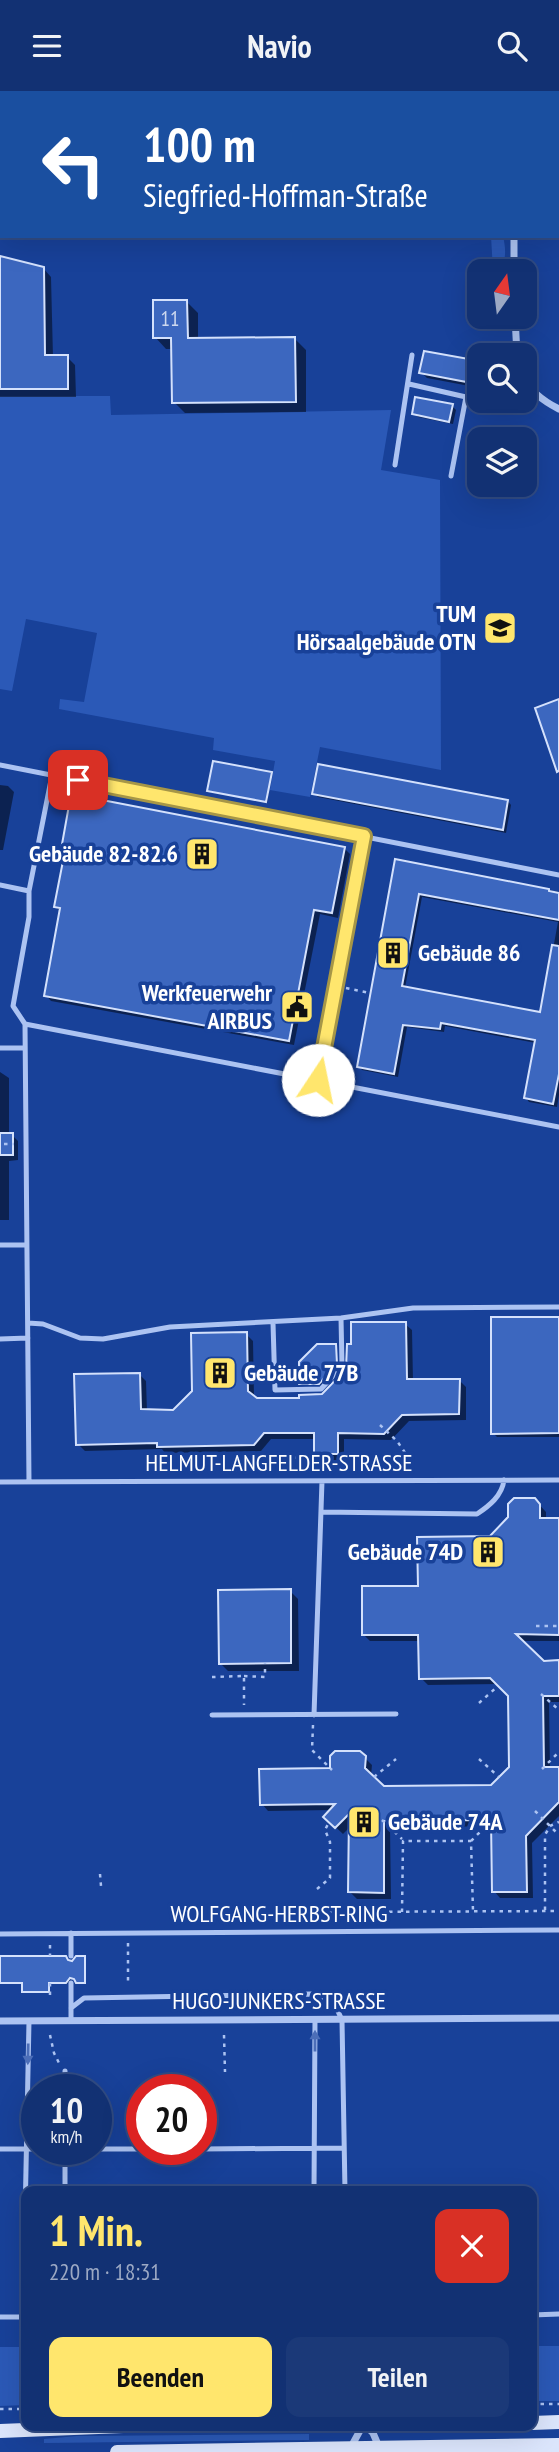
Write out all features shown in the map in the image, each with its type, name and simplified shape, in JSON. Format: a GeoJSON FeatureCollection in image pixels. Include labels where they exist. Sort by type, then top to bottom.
{"type":"FeatureCollection","features":[{"type":"Feature","properties":{"kind":"main road"},"geometry":{"type":"LineString","coordinates":[[537,2423],[559,2422]]}},
{"type":"Feature","properties":{"kind":"main road"},"geometry":{"type":"LineString","coordinates":[[0,2431],[21,2430]]}},
{"type":"Feature","properties":{"kind":"main road"},"geometry":{"type":"LineString","coordinates":[[117,2452],[559,2445]]}},
{"type":"Feature","properties":{"kind":"street"},"geometry":{"type":"LineString","coordinates":[[514,238],[514,259]]}},
{"type":"Feature","properties":{"kind":"street"},"geometry":{"type":"LineString","coordinates":[[537,395],[544,402],[559,409]]}},
{"type":"Feature","properties":{"kind":"street","name":"HUGO-JUNKERS-STRASSE"},"geometry":{"type":"LineString","coordinates":[[0,2021],[559,2018]]}},
{"type":"Feature","properties":{"kind":"street"},"geometry":{"type":"LineString","coordinates":[[351,2449],[361,2431]]}},
{"type":"Feature","properties":{"kind":"street"},"geometry":{"type":"LineString","coordinates":[[371,2431],[378,2449]]}},
{"type":"Feature","properties":{"kind":"lane"},"geometry":{"type":"LineString","coordinates":[[395,465],[412,355]]}},
{"type":"Feature","properties":{"kind":"lane"},"geometry":{"type":"LineString","coordinates":[[408,384],[466,397],[450,476]]}},
{"type":"Feature","properties":{"kind":"lane"},"geometry":{"type":"LineString","coordinates":[[0,765],[559,875]]}},
{"type":"Feature","properties":{"kind":"lane"},"geometry":{"type":"LineString","coordinates":[[29,1482],[25,1024],[13,1006],[29,917],[29,891],[52,775]]}},
{"type":"Feature","properties":{"kind":"lane"},"geometry":{"type":"LineString","coordinates":[[318,1080],[364,836]]}},
{"type":"Feature","properties":{"kind":"lane"},"geometry":{"type":"LineString","coordinates":[[0,885],[29,891]]}},
{"type":"Feature","properties":{"kind":"lane"},"geometry":{"type":"LineString","coordinates":[[25,1024],[559,1127]]}},
{"type":"Feature","properties":{"kind":"lane"},"geometry":{"type":"LineString","coordinates":[[0,1048],[25,1048]]}},
{"type":"Feature","properties":{"kind":"lane"},"geometry":{"type":"LineString","coordinates":[[0,1245],[25,1245]]}},
{"type":"Feature","properties":{"kind":"lane"},"geometry":{"type":"LineString","coordinates":[[28,1323],[43,1324],[79,1338],[93,1340],[170,1327],[341,1318],[413,1308],[559,1307]]}},
{"type":"Feature","properties":{"kind":"lane"},"geometry":{"type":"LineString","coordinates":[[273,1323],[275,1390],[321,1389],[342,1366],[341,1318]]}},
{"type":"Feature","properties":{"kind":"lane"},"geometry":{"type":"LineString","coordinates":[[0,1339],[29,1338]]}},
{"type":"Feature","properties":{"kind":"lane","name":"HELMUT-LANGFELDER-STRASSE"},"geometry":{"type":"LineString","coordinates":[[0,1482],[559,1480]]}},
{"type":"Feature","properties":{"kind":"lane"},"geometry":{"type":"LineString","coordinates":[[314,1715],[321,1481]]}},
{"type":"Feature","properties":{"kind":"lane"},"geometry":{"type":"LineString","coordinates":[[321,1513],[477,1514],[503,1490],[504,1481]]}},
{"type":"Feature","properties":{"kind":"lane"},"geometry":{"type":"LineString","coordinates":[[212,1715],[396,1714]]}},
{"type":"Feature","properties":{"kind":"lane","name":"WOLFGANG-HERBST-RING"},"geometry":{"type":"LineString","coordinates":[[0,1934],[559,1930]]}},
{"type":"Feature","properties":{"kind":"lane"},"geometry":{"type":"LineString","coordinates":[[71,1933],[71,1956]]}},
{"type":"Feature","properties":{"kind":"lane"},"geometry":{"type":"LineString","coordinates":[[71,1983],[71,2021]]}},
{"type":"Feature","properties":{"kind":"lane"},"geometry":{"type":"LineString","coordinates":[[71,2008],[84,1998],[312,1994],[336,2007],[342,2020],[345,2186]]}},
{"type":"Feature","properties":{"kind":"lane"},"geometry":{"type":"LineString","coordinates":[[313,2186],[315,2019]]}},
{"type":"Feature","properties":{"kind":"lane"},"geometry":{"type":"LineString","coordinates":[[28,2074],[29,2021]]}},
{"type":"Feature","properties":{"kind":"lane"},"geometry":{"type":"LineString","coordinates":[[217,2149],[344,2148]]}},
{"type":"Feature","properties":{"kind":"lane"},"geometry":{"type":"LineString","coordinates":[[0,2149],[21,2149]]}},
{"type":"Feature","properties":{"kind":"lane"},"geometry":{"type":"LineString","coordinates":[[26,2165],[26,2186]]}},
{"type":"Feature","properties":{"kind":"lane"},"geometry":{"type":"LineString","coordinates":[[65,2165],[65,2186]]}},
{"type":"Feature","properties":{"kind":"lane"},"geometry":{"type":"LineString","coordinates":[[537,2315],[559,2314]]}},
{"type":"Feature","properties":{"kind":"lane"},"geometry":{"type":"LineString","coordinates":[[0,2317],[21,2317]]}},
{"type":"Feature","properties":{"kind":"path"},"geometry":{"type":"LineString","coordinates":[[335,986],[370,993]]}},
{"type":"Feature","properties":{"kind":"path"},"geometry":{"type":"LineString","coordinates":[[229,1480],[243,1458],[408,1457],[397,1441],[380,1425]]}},
{"type":"Feature","properties":{"kind":"path"},"geometry":{"type":"LineString","coordinates":[[536,1626],[559,1626]]}},
{"type":"Feature","properties":{"kind":"path"},"geometry":{"type":"LineString","coordinates":[[212,1677],[265,1677],[265,1663]]}},
{"type":"Feature","properties":{"kind":"path"},"geometry":{"type":"LineString","coordinates":[[244,1676],[245,1715]]}},
{"type":"Feature","properties":{"kind":"path"},"geometry":{"type":"LineString","coordinates":[[479,1703],[498,1686]]}},
{"type":"Feature","properties":{"kind":"path"},"geometry":{"type":"LineString","coordinates":[[541,1694],[559,1710]]}},
{"type":"Feature","properties":{"kind":"path"},"geometry":{"type":"LineString","coordinates":[[314,1715],[313,1750],[332,1770]]}},
{"type":"Feature","properties":{"kind":"path"},"geometry":{"type":"LineString","coordinates":[[542,1769],[559,1752]]}},
{"type":"Feature","properties":{"kind":"path"},"geometry":{"type":"LineString","coordinates":[[374,1777],[396,1759]]}},
{"type":"Feature","properties":{"kind":"path"},"geometry":{"type":"LineString","coordinates":[[479,1759],[499,1777]]}},
{"type":"Feature","properties":{"kind":"path"},"geometry":{"type":"LineString","coordinates":[[535,1811],[559,1835]]}},
{"type":"Feature","properties":{"kind":"path"},"geometry":{"type":"LineString","coordinates":[[382,1820],[403,1840],[471,1841],[493,1819]]}},
{"type":"Feature","properties":{"kind":"path"},"geometry":{"type":"LineString","coordinates":[[317,1889],[330,1878],[330,1842],[325,1830],[329,1822]]}},
{"type":"Feature","properties":{"kind":"path"},"geometry":{"type":"LineString","coordinates":[[545,1911],[545,1835],[550,1826],[559,1822]]}},
{"type":"Feature","properties":{"kind":"path"},"geometry":{"type":"LineString","coordinates":[[402,1912],[403,1840]]}},
{"type":"Feature","properties":{"kind":"path"},"geometry":{"type":"LineString","coordinates":[[471,1841],[473,1911]]}},
{"type":"Feature","properties":{"kind":"path"},"geometry":{"type":"LineString","coordinates":[[100,1874],[100,1886]]}},
{"type":"Feature","properties":{"kind":"path"},"geometry":{"type":"LineString","coordinates":[[321,1912],[559,1911]]}},
{"type":"Feature","properties":{"kind":"path"},"geometry":{"type":"LineString","coordinates":[[128,1933],[128,1971]]}},
{"type":"Feature","properties":{"kind":"path"},"geometry":{"type":"LineString","coordinates":[[50,1983],[50,1999]]}},
{"type":"Feature","properties":{"kind":"path"},"geometry":{"type":"LineString","coordinates":[[50,2035],[54,2053],[65,2071]]}},
{"type":"Feature","properties":{"kind":"path"},"geometry":{"type":"LineString","coordinates":[[224,2035],[225,2072]]}},
{"type":"Feature","properties":{"kind":"path"},"geometry":{"type":"LineString","coordinates":[[537,2404],[559,2404]]}},
{"type":"Feature","properties":{"kind":"path"},"geometry":{"type":"LineString","coordinates":[[0,2409],[21,2409]]}},
{"type":"Feature","properties":{"kind":"shaded area"},"geometry":{"type":"Polygon","coordinates":[[[491,238],[503,238],[505,257],[492,259],[491,238]]]}},
{"type":"Feature","properties":{"kind":"shaded area"},"geometry":{"type":"Polygon","coordinates":[[[0,396],[110,396],[111,415],[391,410],[381,470],[440,480],[441,770],[320,747],[310,797],[270,790],[275,761],[213,750],[214,738],[59,709],[60,699],[84,702],[97,633],[26,619],[12,691],[0,689],[0,396]]]}},
{"type":"Feature","properties":{"kind":"shaded area"},"geometry":{"type":"Polygon","coordinates":[[[537,2346],[559,2346],[559,2401],[537,2401],[537,2346]]]}},
{"type":"Feature","properties":{"kind":"shaded area"},"geometry":{"type":"Polygon","coordinates":[[[0,2347],[21,2347],[21,2405],[0,2406],[0,2347]]]}},
{"type":"Feature","properties":{"kind":"shaded area"},"geometry":{"type":"Polygon","coordinates":[[[309,2434],[309,2440],[44,2443],[44,2439],[77,2436],[309,2434]]]}},
{"type":"Feature","properties":{"kind":"building"},"geometry":{"type":"Polygon","coordinates":[[[0,256],[44,267],[45,355],[68,355],[68,389],[0,389],[0,256]]]}},
{"type":"Feature","properties":{"kind":"building"},"geometry":{"type":"Polygon","coordinates":[[[153,300],[187,300],[188,338],[295,337],[296,402],[172,403],[171,338],[153,338],[153,300]]]}},
{"type":"Feature","properties":{"kind":"building"},"geometry":{"type":"Polygon","coordinates":[[[424,351],[467,359],[467,382],[419,373],[424,351]]]}},
{"type":"Feature","properties":{"kind":"building"},"geometry":{"type":"Polygon","coordinates":[[[415,397],[453,404],[449,422],[412,414],[415,397]]]}},
{"type":"Feature","properties":{"kind":"building"},"geometry":{"type":"Polygon","coordinates":[[[559,699],[559,771],[557,772],[535,708],[559,699]]]}},
{"type":"Feature","properties":{"kind":"building"},"geometry":{"type":"Polygon","coordinates":[[[213,761],[272,772],[266,802],[207,791],[213,761]]]}},
{"type":"Feature","properties":{"kind":"building"},"geometry":{"type":"Polygon","coordinates":[[[318,764],[508,800],[503,830],[312,794],[318,764]]]}},
{"type":"Feature","properties":{"kind":"building"},"geometry":{"type":"Polygon","coordinates":[[[71,794],[345,847],[332,913],[314,910],[289,1041],[44,996],[60,908],[54,907],[71,794]]]}},
{"type":"Feature","properties":{"kind":"building","name":"Gebäude 86"},"geometry":{"type":"Polygon","coordinates":[[[395,859],[559,893],[559,920],[419,894],[402,986],[540,1012],[552,945],[559,946],[559,1074],[553,1104],[524,1098],[535,1040],[441,1023],[440,1029],[403,1025],[394,1074],[357,1067],[395,859]]]}},
{"type":"Feature","properties":{"kind":"building"},"geometry":{"type":"Polygon","coordinates":[[[0,1133],[13,1133],[13,1155],[0,1155],[0,1133]]]}},
{"type":"Feature","properties":{"kind":"building"},"geometry":{"type":"Polygon","coordinates":[[[491,1317],[559,1317],[559,1433],[491,1434],[491,1317]]]}},
{"type":"Feature","properties":{"kind":"building"},"geometry":{"type":"Polygon","coordinates":[[[351,1322],[406,1322],[407,1379],[460,1379],[459,1414],[402,1415],[384,1434],[338,1433],[338,1454],[314,1454],[314,1433],[264,1433],[254,1445],[76,1445],[74,1374],[140,1373],[141,1409],[173,1410],[192,1391],[191,1333],[247,1332],[248,1391],[257,1398],[299,1398],[299,1395],[322,1394],[346,1369],[347,1344],[351,1344],[351,1322]]]}},
{"type":"Feature","properties":{"kind":"building"},"geometry":{"type":"Polygon","coordinates":[[[317,1344],[336,1344],[337,1364],[319,1384],[299,1384],[299,1362],[317,1344]]]}},
{"type":"Feature","properties":{"kind":"building"},"geometry":{"type":"Polygon","coordinates":[[[514,1498],[535,1498],[540,1504],[540,1518],[559,1518],[559,1635],[516,1634],[544,1661],[559,1660],[559,1696],[543,1696],[544,1767],[559,1767],[559,1802],[526,1836],[527,1892],[492,1892],[491,1820],[384,1821],[384,1893],[348,1892],[349,1814],[335,1828],[323,1817],[335,1804],[260,1805],[259,1769],[330,1768],[330,1756],[335,1751],[360,1751],[366,1756],[365,1768],[384,1786],[491,1785],[509,1767],[508,1696],[490,1678],[419,1679],[418,1635],[362,1635],[362,1586],[418,1586],[417,1537],[490,1536],[508,1517],[508,1504],[514,1498]]]}},
{"type":"Feature","properties":{"kind":"building"},"geometry":{"type":"Polygon","coordinates":[[[291,1589],[291,1663],[219,1664],[218,1590],[291,1589]]]}},
{"type":"Feature","properties":{"kind":"building"},"geometry":{"type":"Polygon","coordinates":[[[0,1956],[66,1956],[72,1961],[76,1956],[85,1956],[85,1983],[76,1983],[70,1978],[66,1983],[49,1983],[49,1992],[22,1992],[22,1983],[0,1983],[0,1956]]]}},
{"type":"Feature","properties":{"kind":"place","name":"TUM Hörsaalgebäude OTN"},"geometry":{"type":"Point","coordinates":[500,628]}},
{"type":"Feature","properties":{"kind":"place","name":"Gebäude 82-82.6"},"geometry":{"type":"Point","coordinates":[202,854]}},
{"type":"Feature","properties":{"kind":"place","name":"Gebäude 86"},"geometry":{"type":"Point","coordinates":[393,953]}},
{"type":"Feature","properties":{"kind":"place","name":"Werkfeuerwehr AIRBUS"},"geometry":{"type":"Point","coordinates":[297,1007]}},
{"type":"Feature","properties":{"kind":"place","name":"Gebäude 77B"},"geometry":{"type":"Point","coordinates":[220,1373]}},
{"type":"Feature","properties":{"kind":"place","name":"Gebäude 74D"},"geometry":{"type":"Point","coordinates":[488,1552]}},
{"type":"Feature","properties":{"kind":"place","name":"Gebäude 74A"},"geometry":{"type":"Point","coordinates":[364,1822]}},
{"type":"Feature","properties":{"kind":"route"},"geometry":{"type":"LineString","coordinates":[[78,780],[364,836],[318,1080]]}}]}
